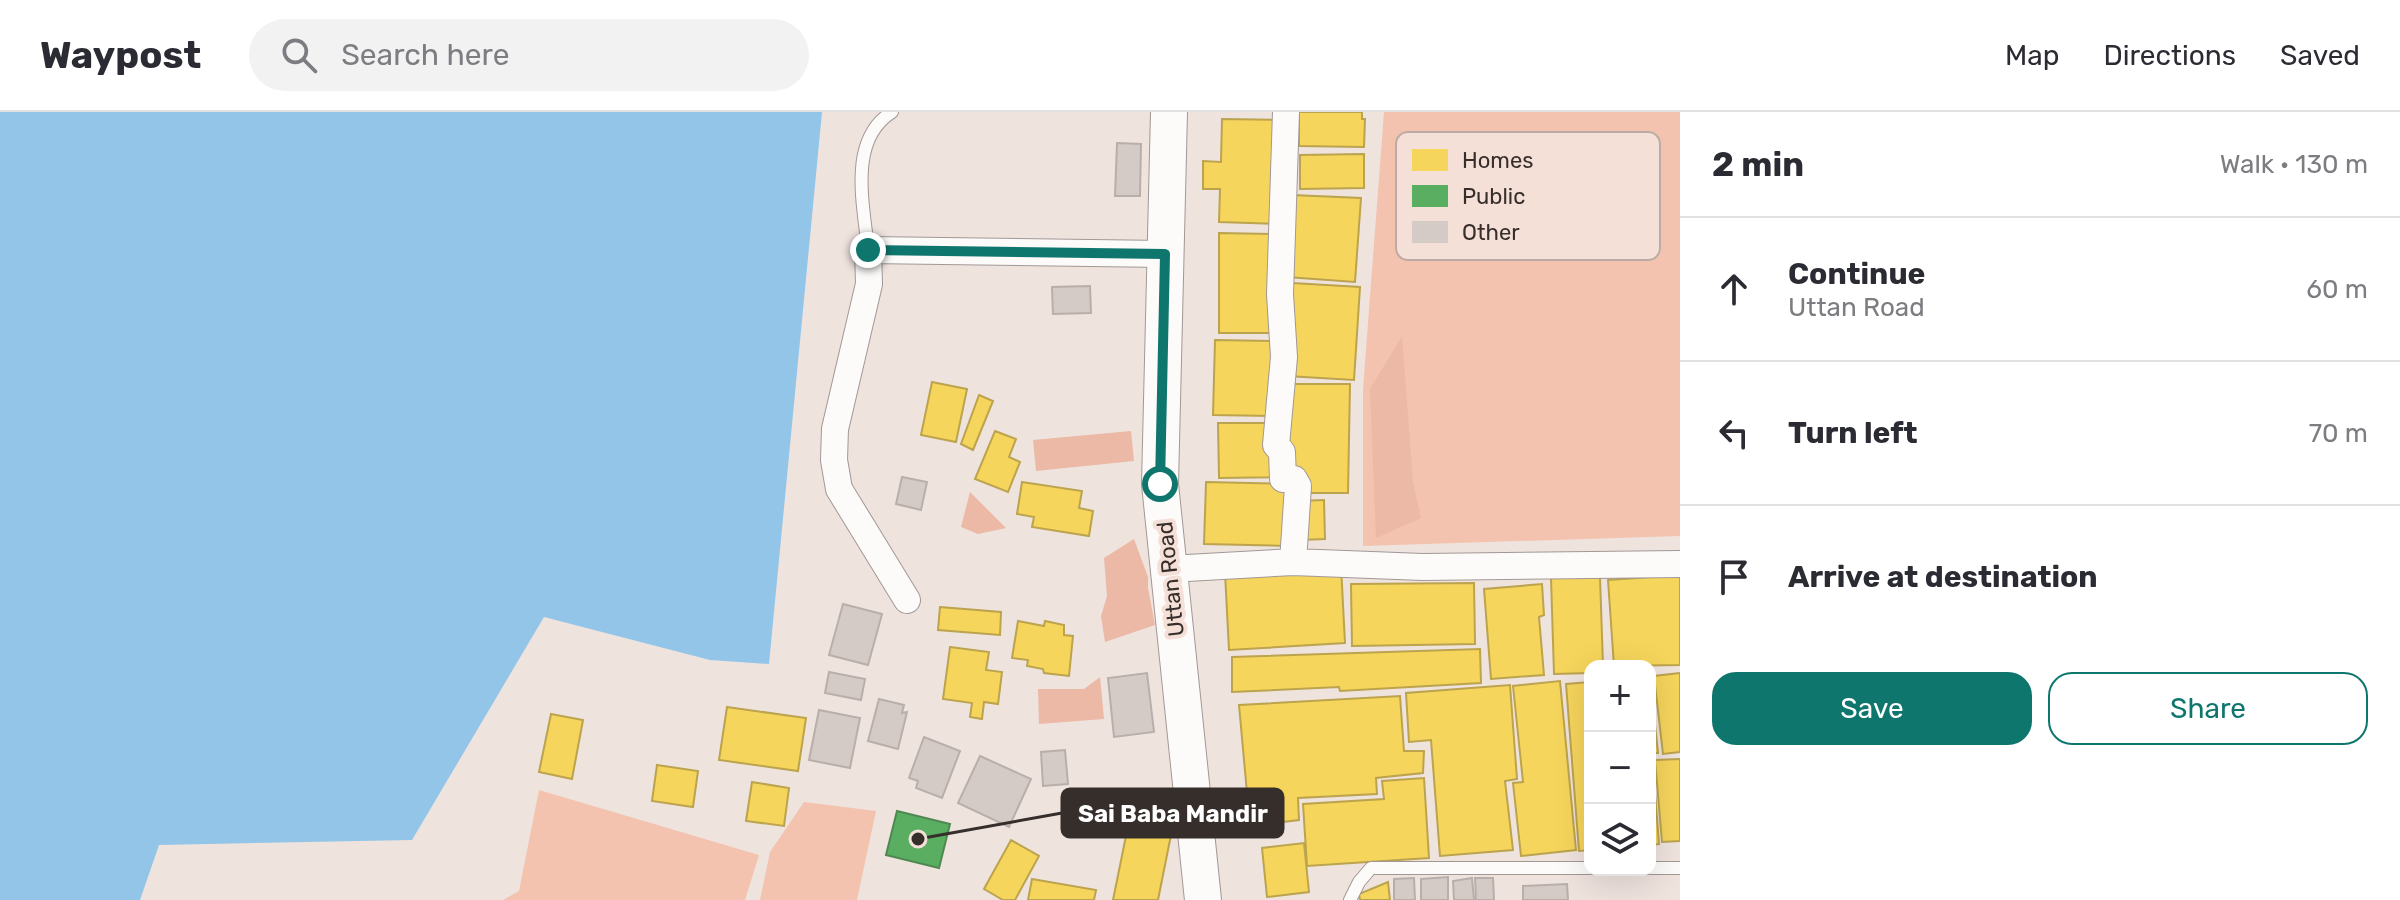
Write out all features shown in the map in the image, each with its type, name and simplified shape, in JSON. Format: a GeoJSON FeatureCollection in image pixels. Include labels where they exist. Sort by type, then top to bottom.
{"type":"FeatureCollection","features":[{"type":"Feature","properties":{"kind":"main road","name":"Uttan Road"},"geometry":{"type":"LineString","coordinates":[[1169,112],[1160,484],[1203,900]]}},
{"type":"Feature","properties":{"kind":"street"},"geometry":{"type":"LineString","coordinates":[[1286,112],[1280,294],[1284,357],[1276,445],[1282,452],[1283,479],[1294,479],[1298,486],[1293,562]]}},
{"type":"Feature","properties":{"kind":"street"},"geometry":{"type":"LineString","coordinates":[[907,600],[839,489],[834,460],[835,429],[869,284],[868,250],[1165,254]]}},
{"type":"Feature","properties":{"kind":"street"},"geometry":{"type":"LineString","coordinates":[[1169,569],[1293,562],[1423,567],[1680,564]]}},
{"type":"Feature","properties":{"kind":"lane"},"geometry":{"type":"LineString","coordinates":[[868,250],[861,176],[867,143],[882,118],[892,112]]}},
{"type":"Feature","properties":{"kind":"lane"},"geometry":{"type":"LineString","coordinates":[[1350,900],[1371,868],[1584,868]]}},
{"type":"Feature","properties":{"kind":"lane"},"geometry":{"type":"LineString","coordinates":[[1656,868],[1680,868]]}},
{"type":"Feature","properties":{"kind":"shaded area"},"geometry":{"type":"Polygon","coordinates":[[[1384,112],[1680,112],[1680,536],[1363,546],[1363,389],[1384,112]]]}},
{"type":"Feature","properties":{"kind":"shaded area"},"geometry":{"type":"Polygon","coordinates":[[[1402,336],[1413,482],[1421,518],[1376,538],[1370,389],[1402,336]]]}},
{"type":"Feature","properties":{"kind":"shaded area"},"geometry":{"type":"Polygon","coordinates":[[[1131,431],[1134,461],[1036,471],[1033,440],[1131,431]]]}},
{"type":"Feature","properties":{"kind":"shaded area"},"geometry":{"type":"Polygon","coordinates":[[[970,492],[1006,528],[978,534],[961,527],[970,492]]]}},
{"type":"Feature","properties":{"kind":"shaded area"},"geometry":{"type":"Polygon","coordinates":[[[1134,539],[1148,577],[1155,625],[1105,642],[1101,616],[1107,596],[1104,558],[1134,539]]]}},
{"type":"Feature","properties":{"kind":"shaded area"},"geometry":{"type":"Polygon","coordinates":[[[1100,677],[1104,719],[1039,724],[1038,689],[1084,689],[1100,677]]]}},
{"type":"Feature","properties":{"kind":"shaded area"},"geometry":{"type":"Polygon","coordinates":[[[539,790],[759,855],[745,900],[503,900],[519,891],[539,790]]]}},
{"type":"Feature","properties":{"kind":"shaded area"},"geometry":{"type":"Polygon","coordinates":[[[804,802],[876,811],[857,900],[760,900],[770,852],[804,802]]]}},
{"type":"Feature","properties":{"kind":"water"},"geometry":{"type":"Polygon","coordinates":[[[0,112],[822,112],[769,664],[710,660],[544,617],[412,840],[159,845],[140,900],[0,900],[0,112]]]}},
{"type":"Feature","properties":{"kind":"building: Homes"},"geometry":{"type":"Polygon","coordinates":[[[1299,112],[1362,112],[1362,119],[1365,119],[1364,147],[1299,146],[1299,112]]]}},
{"type":"Feature","properties":{"kind":"building: Homes"},"geometry":{"type":"Polygon","coordinates":[[[1222,119],[1281,120],[1278,224],[1219,222],[1220,189],[1203,189],[1203,161],[1221,162],[1222,119]]]}},
{"type":"Feature","properties":{"kind":"building: Homes"},"geometry":{"type":"Polygon","coordinates":[[[1364,154],[1364,188],[1300,189],[1300,155],[1364,154]]]}},
{"type":"Feature","properties":{"kind":"building: Homes"},"geometry":{"type":"Polygon","coordinates":[[[1292,195],[1361,198],[1355,282],[1287,277],[1292,195]]]}},
{"type":"Feature","properties":{"kind":"building: Homes"},"geometry":{"type":"Polygon","coordinates":[[[1219,233],[1278,234],[1277,333],[1219,333],[1219,233]]]}},
{"type":"Feature","properties":{"kind":"building: Homes"},"geometry":{"type":"Polygon","coordinates":[[[1292,283],[1360,287],[1354,380],[1287,376],[1292,283]]]}},
{"type":"Feature","properties":{"kind":"building: Homes"},"geometry":{"type":"Polygon","coordinates":[[[1215,340],[1275,341],[1278,416],[1213,415],[1215,340]]]}},
{"type":"Feature","properties":{"kind":"building: Homes"},"geometry":{"type":"Polygon","coordinates":[[[932,382],[967,389],[956,442],[921,435],[932,382]]]}},
{"type":"Feature","properties":{"kind":"building: Homes"},"geometry":{"type":"Polygon","coordinates":[[[1286,384],[1350,384],[1348,493],[1304,493],[1283,440],[1286,384]]]}},
{"type":"Feature","properties":{"kind":"building: Homes"},"geometry":{"type":"Polygon","coordinates":[[[979,395],[993,401],[973,450],[961,444],[979,395]]]}},
{"type":"Feature","properties":{"kind":"building: Homes"},"geometry":{"type":"Polygon","coordinates":[[[1218,423],[1272,423],[1280,477],[1219,478],[1218,423]]]}},
{"type":"Feature","properties":{"kind":"building: Homes"},"geometry":{"type":"Polygon","coordinates":[[[995,431],[1016,439],[1009,457],[1020,462],[1008,492],[975,479],[995,431]]]}},
{"type":"Feature","properties":{"kind":"building: Homes"},"geometry":{"type":"Polygon","coordinates":[[[1022,482],[1082,491],[1079,508],[1093,511],[1089,536],[1032,527],[1034,517],[1017,514],[1022,482]]]}},
{"type":"Feature","properties":{"kind":"building: Homes"},"geometry":{"type":"Polygon","coordinates":[[[1206,482],[1291,484],[1290,546],[1204,544],[1206,482]]]}},
{"type":"Feature","properties":{"kind":"building: Homes"},"geometry":{"type":"Polygon","coordinates":[[[1324,500],[1325,539],[1300,540],[1299,501],[1324,500]]]}},
{"type":"Feature","properties":{"kind":"building: Homes"},"geometry":{"type":"Polygon","coordinates":[[[1341,566],[1345,643],[1229,650],[1225,573],[1341,566]]]}},
{"type":"Feature","properties":{"kind":"building: Homes"},"geometry":{"type":"Polygon","coordinates":[[[1680,575],[1680,665],[1656,665],[1656,660],[1614,660],[1608,580],[1680,575]]]}},
{"type":"Feature","properties":{"kind":"building: Homes"},"geometry":{"type":"Polygon","coordinates":[[[1600,577],[1603,660],[1584,660],[1584,673],[1554,674],[1551,578],[1600,577]]]}},
{"type":"Feature","properties":{"kind":"building: Homes"},"geometry":{"type":"Polygon","coordinates":[[[1474,583],[1475,644],[1352,646],[1351,584],[1474,583]]]}},
{"type":"Feature","properties":{"kind":"building: Homes"},"geometry":{"type":"Polygon","coordinates":[[[1542,584],[1544,615],[1539,617],[1544,675],[1491,679],[1484,589],[1542,584]]]}},
{"type":"Feature","properties":{"kind":"building: Homes"},"geometry":{"type":"Polygon","coordinates":[[[940,607],[1001,612],[1000,635],[938,630],[940,607]]]}},
{"type":"Feature","properties":{"kind":"building: Homes"},"geometry":{"type":"Polygon","coordinates":[[[1018,621],[1044,626],[1045,621],[1064,625],[1064,635],[1073,636],[1069,676],[1044,673],[1043,669],[1027,666],[1028,660],[1012,658],[1018,621]]]}},
{"type":"Feature","properties":{"kind":"building: Homes"},"geometry":{"type":"Polygon","coordinates":[[[950,647],[989,652],[986,670],[1002,672],[998,704],[984,702],[982,719],[970,717],[972,703],[943,699],[950,647]]]}},
{"type":"Feature","properties":{"kind":"building: Homes"},"geometry":{"type":"Polygon","coordinates":[[[1480,649],[1481,683],[1340,691],[1339,687],[1232,692],[1232,657],[1480,649]]]}},
{"type":"Feature","properties":{"kind":"building: Homes"},"geometry":{"type":"Polygon","coordinates":[[[1680,673],[1680,752],[1663,754],[1656,676],[1680,673]]]}},
{"type":"Feature","properties":{"kind":"building: Homes"},"geometry":{"type":"Polygon","coordinates":[[[1560,681],[1576,850],[1521,856],[1513,783],[1523,782],[1513,686],[1560,681]]]}},
{"type":"Feature","properties":{"kind":"building: Homes"},"geometry":{"type":"Polygon","coordinates":[[[1584,682],[1584,851],[1579,851],[1566,684],[1584,682]]]}},
{"type":"Feature","properties":{"kind":"building: Homes"},"geometry":{"type":"Polygon","coordinates":[[[1510,685],[1517,779],[1505,781],[1513,850],[1440,856],[1431,740],[1409,742],[1406,693],[1510,685]]]}},
{"type":"Feature","properties":{"kind":"building: Homes"},"geometry":{"type":"Polygon","coordinates":[[[1400,696],[1404,751],[1424,751],[1423,773],[1376,778],[1377,794],[1298,798],[1299,820],[1250,826],[1239,705],[1400,696]]]}},
{"type":"Feature","properties":{"kind":"building: Homes"},"geometry":{"type":"Polygon","coordinates":[[[727,707],[806,718],[798,771],[719,760],[727,707]]]}},
{"type":"Feature","properties":{"kind":"building: Homes"},"geometry":{"type":"Polygon","coordinates":[[[551,714],[583,720],[572,779],[539,772],[551,714]]]}},
{"type":"Feature","properties":{"kind":"building: Homes"},"geometry":{"type":"Polygon","coordinates":[[[1680,759],[1680,841],[1662,842],[1656,760],[1680,759]]]}},
{"type":"Feature","properties":{"kind":"building: Homes"},"geometry":{"type":"Polygon","coordinates":[[[657,765],[698,771],[693,807],[652,801],[657,765]]]}},
{"type":"Feature","properties":{"kind":"building: Homes"},"geometry":{"type":"Polygon","coordinates":[[[1424,778],[1429,858],[1307,866],[1303,804],[1384,799],[1382,781],[1424,778]]]}},
{"type":"Feature","properties":{"kind":"building: Homes"},"geometry":{"type":"Polygon","coordinates":[[[752,782],[789,788],[784,826],[746,821],[752,782]]]}},
{"type":"Feature","properties":{"kind":"building: Homes"},"geometry":{"type":"Polygon","coordinates":[[[1656,805],[1659,844],[1656,844],[1656,805]]]}},
{"type":"Feature","properties":{"kind":"building: Homes"},"geometry":{"type":"Polygon","coordinates":[[[1129,821],[1172,830],[1158,900],[1113,900],[1129,821]]]}},
{"type":"Feature","properties":{"kind":"building: Homes"},"geometry":{"type":"Polygon","coordinates":[[[1011,840],[1039,856],[1015,900],[1003,900],[984,889],[1011,840]]]}},
{"type":"Feature","properties":{"kind":"building: Homes"},"geometry":{"type":"Polygon","coordinates":[[[1304,843],[1309,892],[1267,897],[1262,848],[1304,843]]]}},
{"type":"Feature","properties":{"kind":"building: Homes"},"geometry":{"type":"Polygon","coordinates":[[[1032,879],[1096,890],[1094,900],[1028,900],[1032,879]]]}},
{"type":"Feature","properties":{"kind":"building: Homes"},"geometry":{"type":"Polygon","coordinates":[[[1388,882],[1390,900],[1360,900],[1359,894],[1388,882]]]}},
{"type":"Feature","properties":{"kind":"building: Public"},"geometry":{"type":"Polygon","coordinates":[[[897,811],[950,824],[939,868],[886,855],[897,811]]]}},
{"type":"Feature","properties":{"kind":"building: Other"},"geometry":{"type":"Polygon","coordinates":[[[1117,143],[1141,144],[1140,196],[1115,196],[1117,143]]]}},
{"type":"Feature","properties":{"kind":"building: Other"},"geometry":{"type":"Polygon","coordinates":[[[1090,286],[1091,313],[1053,314],[1052,287],[1090,286]]]}},
{"type":"Feature","properties":{"kind":"building: Other"},"geometry":{"type":"Polygon","coordinates":[[[902,477],[927,482],[921,510],[896,504],[902,477]]]}},
{"type":"Feature","properties":{"kind":"building: Other"},"geometry":{"type":"Polygon","coordinates":[[[843,604],[882,614],[868,665],[829,655],[843,604]]]}},
{"type":"Feature","properties":{"kind":"building: Other"},"geometry":{"type":"Polygon","coordinates":[[[829,672],[865,679],[861,700],[825,693],[829,672]]]}},
{"type":"Feature","properties":{"kind":"building: Other"},"geometry":{"type":"Polygon","coordinates":[[[1147,673],[1154,732],[1114,737],[1108,678],[1147,673]]]}},
{"type":"Feature","properties":{"kind":"building: Other"},"geometry":{"type":"Polygon","coordinates":[[[879,699],[904,705],[902,713],[907,712],[898,749],[868,741],[879,699]]]}},
{"type":"Feature","properties":{"kind":"building: Other"},"geometry":{"type":"Polygon","coordinates":[[[819,710],[860,718],[850,768],[809,760],[819,710]]]}},
{"type":"Feature","properties":{"kind":"building: Other"},"geometry":{"type":"Polygon","coordinates":[[[924,737],[960,751],[942,798],[916,788],[918,781],[909,778],[924,737]]]}},
{"type":"Feature","properties":{"kind":"building: Other"},"geometry":{"type":"Polygon","coordinates":[[[1065,750],[1068,784],[1043,786],[1041,752],[1065,750]]]}},
{"type":"Feature","properties":{"kind":"building: Other"},"geometry":{"type":"Polygon","coordinates":[[[980,756],[1031,779],[1009,827],[958,803],[980,756]]]}},
{"type":"Feature","properties":{"kind":"building: Other"},"geometry":{"type":"Polygon","coordinates":[[[1448,877],[1448,900],[1421,900],[1421,879],[1448,877]]]}},
{"type":"Feature","properties":{"kind":"building: Other"},"geometry":{"type":"Polygon","coordinates":[[[1414,878],[1415,900],[1394,900],[1394,879],[1414,878]]]}},
{"type":"Feature","properties":{"kind":"building: Other"},"geometry":{"type":"Polygon","coordinates":[[[1472,878],[1474,900],[1454,900],[1453,881],[1472,878]]]}},
{"type":"Feature","properties":{"kind":"building: Other"},"geometry":{"type":"Polygon","coordinates":[[[1475,878],[1493,878],[1494,900],[1476,900],[1475,878]]]}},
{"type":"Feature","properties":{"kind":"building: Other"},"geometry":{"type":"Polygon","coordinates":[[[1567,884],[1568,900],[1523,900],[1523,886],[1567,884]]]}},
{"type":"Feature","properties":{"kind":"place","name":"Sai Baba Mandir"},"geometry":{"type":"Point","coordinates":[918,839]}},
{"type":"Feature","properties":{"kind":"route"},"geometry":{"type":"LineString","coordinates":[[868,250],[1165,254],[1160,484]]}}]}
